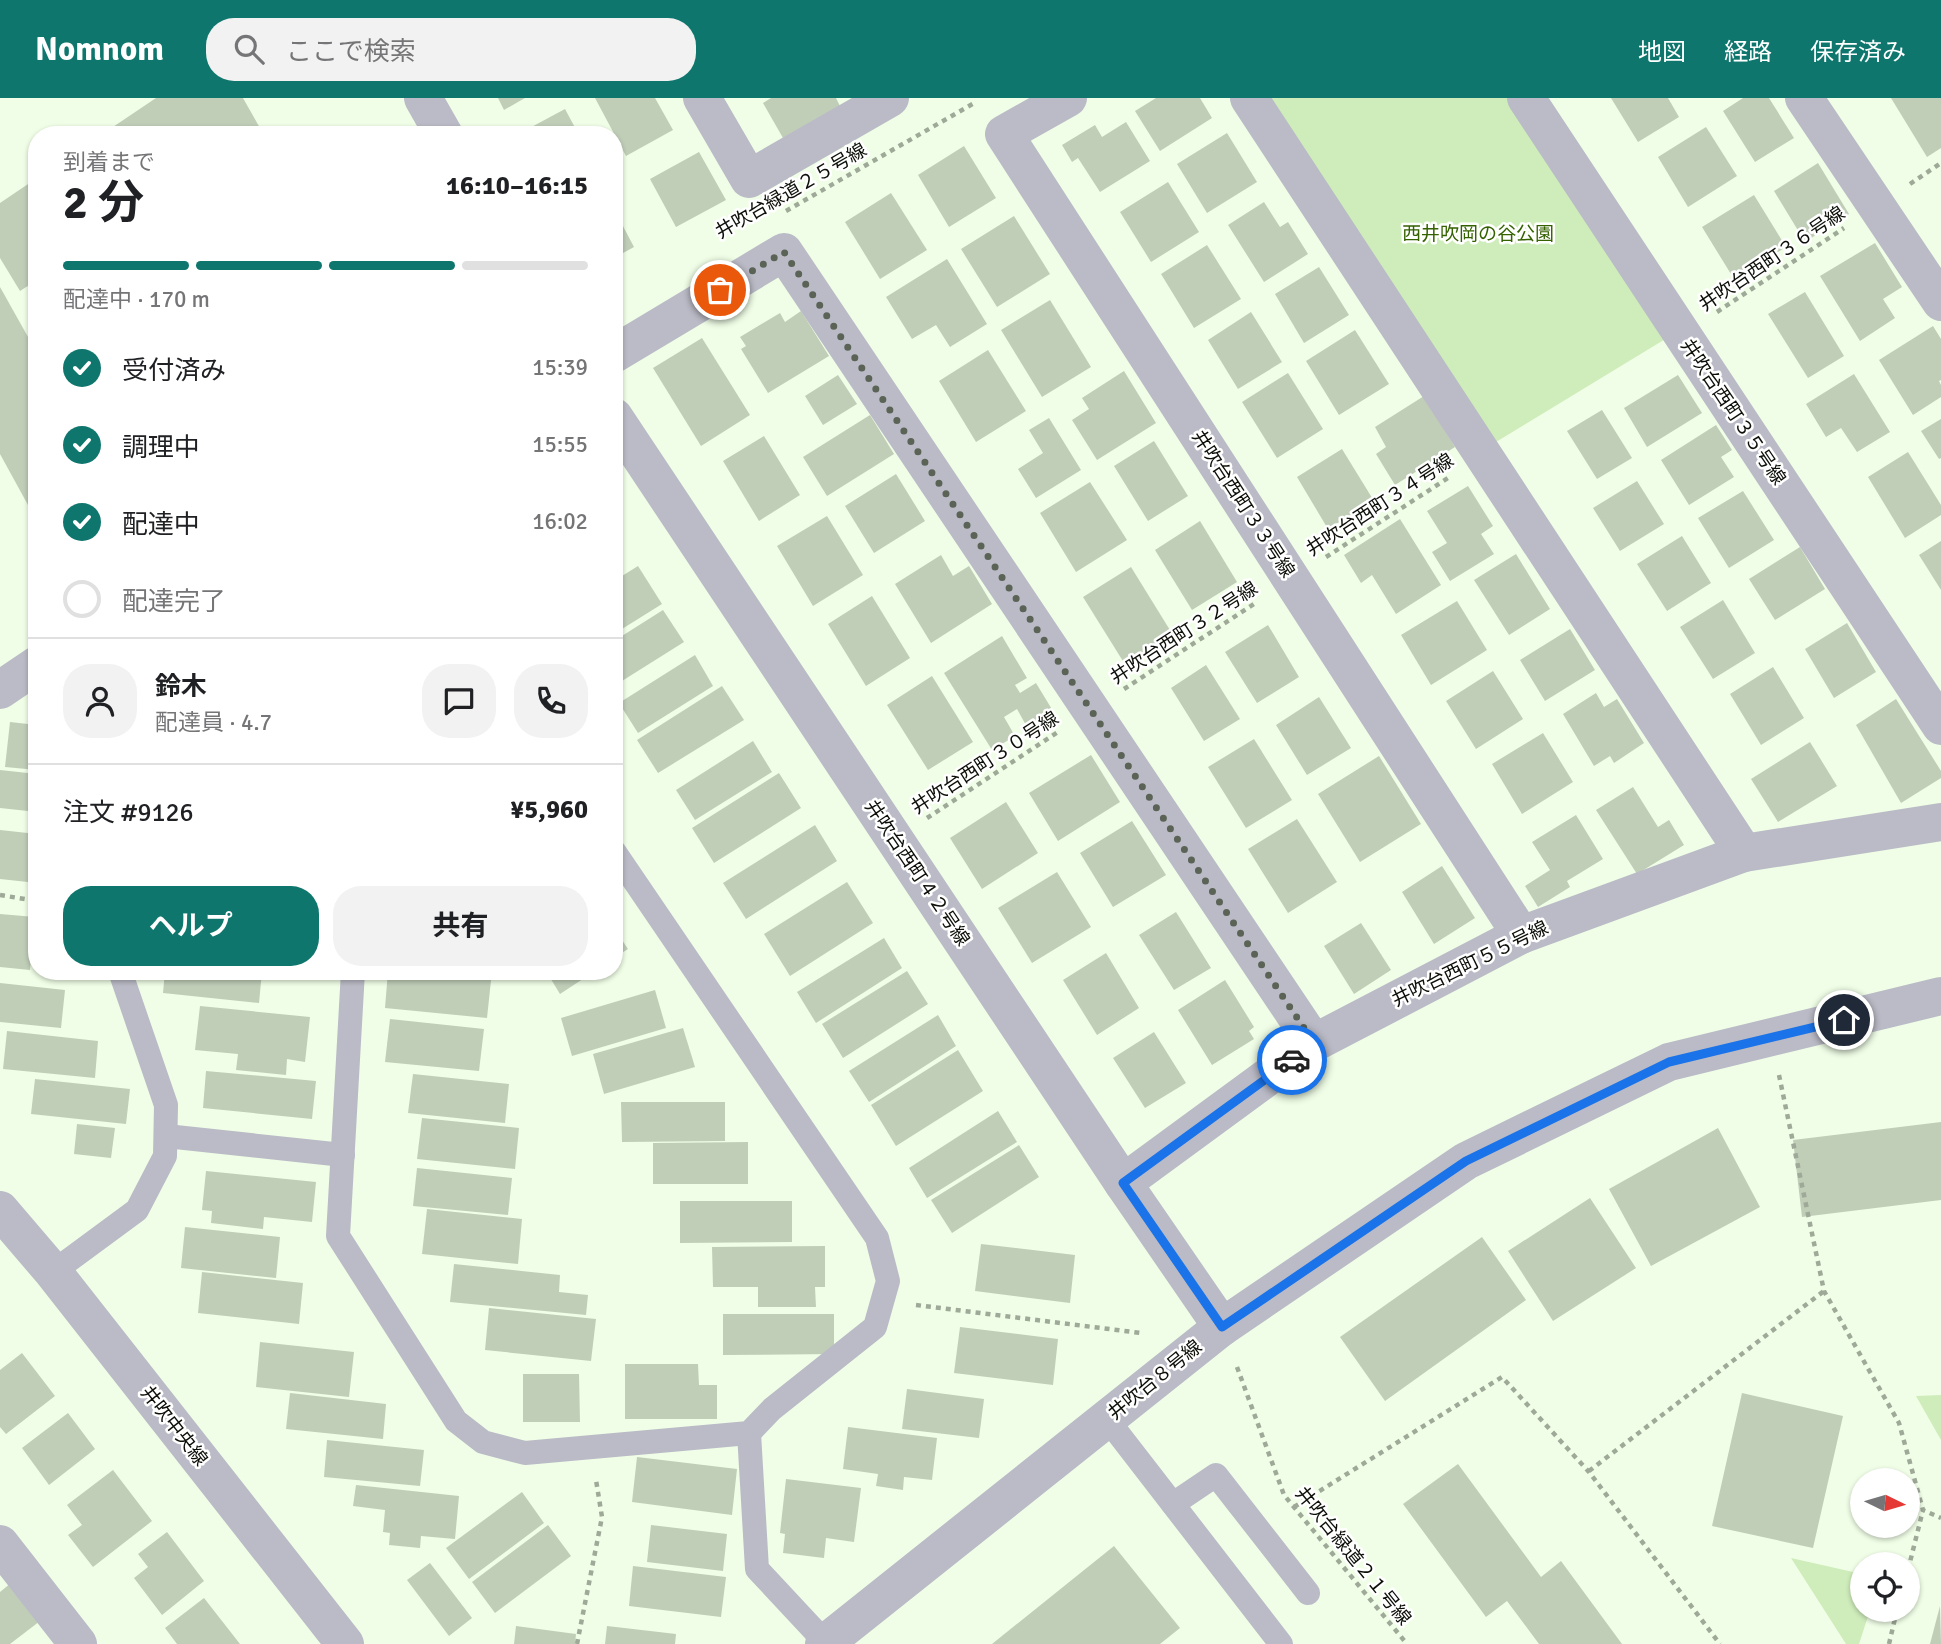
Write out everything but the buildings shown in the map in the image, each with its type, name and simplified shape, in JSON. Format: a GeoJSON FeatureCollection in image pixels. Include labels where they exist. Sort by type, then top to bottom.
{"type":"FeatureCollection","features":[{"type":"Feature","properties":{"kind":"street"},"geometry":{"type":"LineString","coordinates":[[423,98],[439,126]]}},
{"type":"Feature","properties":{"kind":"street"},"geometry":{"type":"LineString","coordinates":[[702,98],[749,179],[890,98]]}},
{"type":"Feature","properties":{"kind":"street","name":"井吹台西町３３号線"},"geometry":{"type":"LineString","coordinates":[[1068,98],[1004,134],[1521,935]]}},
{"type":"Feature","properties":{"kind":"street"},"geometry":{"type":"LineString","coordinates":[[1249,98],[1744,853]]}},
{"type":"Feature","properties":{"kind":"street","name":"井吹台西町３５号線"},"geometry":{"type":"LineString","coordinates":[[1526,98],[1941,726]]}},
{"type":"Feature","properties":{"kind":"street"},"geometry":{"type":"LineString","coordinates":[[1804,98],[1941,302]]}},
{"type":"Feature","properties":{"kind":"street"},"geometry":{"type":"LineString","coordinates":[[623,349],[784,252],[1314,1043]]}},
{"type":"Feature","properties":{"kind":"street","name":"井吹台西町４２号線"},"geometry":{"type":"LineString","coordinates":[[623,431],[1123,1183],[1222,1327]]}},
{"type":"Feature","properties":{"kind":"street"},"geometry":{"type":"LineString","coordinates":[[0,690],[28,671]]}},
{"type":"Feature","properties":{"kind":"street","name":"井吹台西町５５号線"},"geometry":{"type":"LineString","coordinates":[[1123,1183],[1314,1043],[1521,935],[1744,853],[1941,822]]}},
{"type":"Feature","properties":{"kind":"street","name":"井吹台８号線"},"geometry":{"type":"LineString","coordinates":[[825,1643],[1222,1327],[1466,1161],[1669,1062],[1941,996]]}},
{"type":"Feature","properties":{"kind":"street","name":"井吹中央線"},"geometry":{"type":"LineString","coordinates":[[0,1210],[53,1272],[345,1644]]}},
{"type":"Feature","properties":{"kind":"street"},"geometry":{"type":"LineString","coordinates":[[0,1544],[78,1644]]}},
{"type":"Feature","properties":{"kind":"lane"},"geometry":{"type":"LineString","coordinates":[[353,980],[338,1236],[456,1422],[483,1441],[525,1453],[749,1433],[772,1409],[875,1327],[888,1281],[877,1238],[623,864]]}},
{"type":"Feature","properties":{"kind":"lane"},"geometry":{"type":"LineString","coordinates":[[53,1272],[137,1210],[165,1156],[166,1105],[123,980]]}},
{"type":"Feature","properties":{"kind":"lane"},"geometry":{"type":"LineString","coordinates":[[166,1136],[343,1155]]}},
{"type":"Feature","properties":{"kind":"lane"},"geometry":{"type":"LineString","coordinates":[[1107,1419],[1280,1644]]}},
{"type":"Feature","properties":{"kind":"lane"},"geometry":{"type":"LineString","coordinates":[[749,1433],[757,1569],[825,1643]]}},
{"type":"Feature","properties":{"kind":"lane"},"geometry":{"type":"LineString","coordinates":[[1173,1504],[1216,1475],[1308,1593]]}},
{"type":"Feature","properties":{"kind":"path","name":"井吹台緑道２５号線"},"geometry":{"type":"LineString","coordinates":[[780,214],[982,98]]}},
{"type":"Feature","properties":{"kind":"path","name":"井吹台西町３６号線"},"geometry":{"type":"LineString","coordinates":[[1682,335],[1877,206]]}},
{"type":"Feature","properties":{"kind":"path","name":"井吹台西町３４号線"},"geometry":{"type":"LineString","coordinates":[[1292,580],[1483,455]]}},
{"type":"Feature","properties":{"kind":"path","name":"井吹台西町３２号線"},"geometry":{"type":"LineString","coordinates":[[1092,710],[1292,580]]}},
{"type":"Feature","properties":{"kind":"path","name":"井吹台西町３０号線"},"geometry":{"type":"LineString","coordinates":[[894,839],[1092,710]]}},
{"type":"Feature","properties":{"kind":"path"},"geometry":{"type":"LineString","coordinates":[[0,895],[28,900]]}},
{"type":"Feature","properties":{"kind":"path"},"geometry":{"type":"LineString","coordinates":[[1771,1037],[1824,1291],[1899,1423],[1923,1510],[1912,1552]]}},
{"type":"Feature","properties":{"kind":"path"},"geometry":{"type":"LineString","coordinates":[[1589,1472],[1824,1291]]}},
{"type":"Feature","properties":{"kind":"path"},"geometry":{"type":"LineString","coordinates":[[882,1300],[1141,1333]]}},
{"type":"Feature","properties":{"kind":"path","name":"井吹台緑道２１号線"},"geometry":{"type":"LineString","coordinates":[[1222,1327],[1284,1495],[1407,1644]]}},
{"type":"Feature","properties":{"kind":"path"},"geometry":{"type":"LineString","coordinates":[[1294,1507],[1503,1377],[1589,1472],[1720,1644]]}},
{"type":"Feature","properties":{"kind":"path"},"geometry":{"type":"LineString","coordinates":[[577,1644],[602,1517],[590,1447]]}},
{"type":"Feature","properties":{"kind":"path"},"geometry":{"type":"LineString","coordinates":[[1923,1510],[1941,1518]]}},
{"type":"Feature","properties":{"kind":"path"},"geometry":{"type":"LineString","coordinates":[[1889,1644],[1895,1622]]}},
{"type":"Feature","properties":{"kind":"green space","name":"西井吹岡の谷公園"},"geometry":{"type":"Polygon","coordinates":[[[1268,98],[1508,98],[1667,338],[1496,442],[1268,98]]]}},
{"type":"Feature","properties":{"kind":"green space"},"geometry":{"type":"Polygon","coordinates":[[[1941,1395],[1941,1440],[1916,1396],[1941,1395]]]}},
{"type":"Feature","properties":{"kind":"green space"},"geometry":{"type":"Polygon","coordinates":[[[1791,1558],[1850,1571],[1850,1622],[1866,1622],[1859,1644],[1846,1644],[1791,1558]]]}},
{"type":"Feature","properties":{"kind":"way so far"},"geometry":{"type":"LineString","coordinates":[[720,290],[784,252],[1314,1043],[1292,1060]]}},
{"type":"Feature","properties":{"kind":"route"},"geometry":{"type":"LineString","coordinates":[[1292,1060],[1123,1183],[1222,1327],[1466,1161],[1669,1062],[1844,1020]]}}]}
